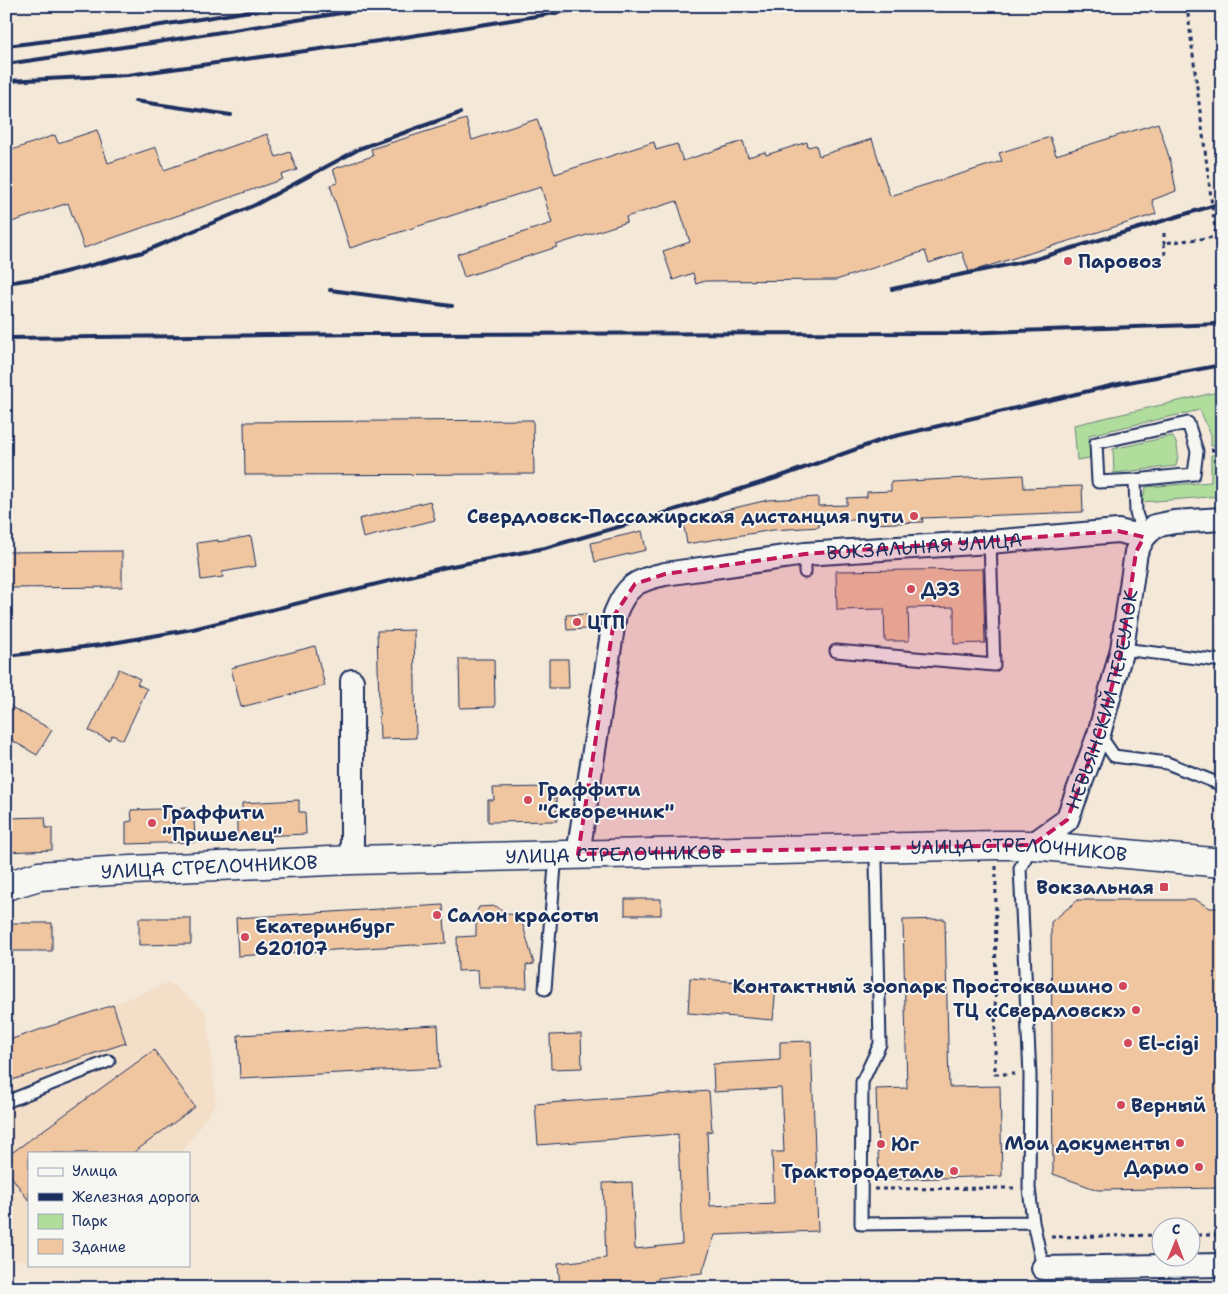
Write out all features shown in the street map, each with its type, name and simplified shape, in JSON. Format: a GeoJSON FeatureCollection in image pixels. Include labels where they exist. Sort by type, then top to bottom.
{"type":"FeatureCollection","features":[{"type":"Feature","properties":{"kind":"main road","name":"УЛИЦА СТРЕЛОЧНИКОВ"},"geometry":{"type":"LineString","coordinates":[[6,886],[40,876],[351,860],[1032,845],[1222,863]]}},
{"type":"Feature","properties":{"kind":"street"},"geometry":{"type":"LineString","coordinates":[[1144,537],[1155,526],[1174,522],[1222,519]]}},
{"type":"Feature","properties":{"kind":"street","name":"ВОКЗАЛЬНАЯ УЛИЦА"},"geometry":{"type":"LineString","coordinates":[[567,854],[615,614],[627,591],[635,584],[649,578],[990,542],[1118,531],[1144,537]]}},
{"type":"Feature","properties":{"kind":"street","name":"НЕВЬЯНСКИЙ ПЕРЕУЛОК"},"geometry":{"type":"LineString","coordinates":[[1032,845],[1067,820],[1099,734],[1122,649],[1136,552],[1144,537]]}},
{"type":"Feature","properties":{"kind":"street"},"geometry":{"type":"LineString","coordinates":[[351,860],[352,681]]}},
{"type":"Feature","properties":{"kind":"street"},"geometry":{"type":"LineString","coordinates":[[1043,1268],[1222,1265]]}},
{"type":"Feature","properties":{"kind":"lane"},"geometry":{"type":"LineString","coordinates":[[1188,423],[1197,451],[1194,474],[1136,480],[1098,482],[1096,443],[1188,423]]}},
{"type":"Feature","properties":{"kind":"lane"},"geometry":{"type":"LineString","coordinates":[[1136,480],[1136,513],[1144,537]]}},
{"type":"Feature","properties":{"kind":"lane"},"geometry":{"type":"LineString","coordinates":[[836,651],[994,665],[990,542]]}},
{"type":"Feature","properties":{"kind":"lane"},"geometry":{"type":"LineString","coordinates":[[1122,649],[1222,661]]}},
{"type":"Feature","properties":{"kind":"lane"},"geometry":{"type":"LineString","coordinates":[[1099,734],[1114,756],[1167,763],[1222,785]]}},
{"type":"Feature","properties":{"kind":"lane"},"geometry":{"type":"LineString","coordinates":[[1032,845],[1020,868],[1030,1075],[1029,1188],[1033,1222],[1043,1268]]}},
{"type":"Feature","properties":{"kind":"lane"},"geometry":{"type":"LineString","coordinates":[[545,989],[567,854]]}},
{"type":"Feature","properties":{"kind":"lane"},"geometry":{"type":"LineString","coordinates":[[876,863],[880,1044],[862,1082],[861,1224],[1033,1222]]}},
{"type":"Feature","properties":{"kind":"lane"},"geometry":{"type":"LineString","coordinates":[[6,1102],[109,1061]]}},
{"type":"Feature","properties":{"kind":"path"},"geometry":{"type":"LineString","coordinates":[[1187,6],[1222,288]]}},
{"type":"Feature","properties":{"kind":"path"},"geometry":{"type":"LineString","coordinates":[[1164,233],[1165,255]]}},
{"type":"Feature","properties":{"kind":"path"},"geometry":{"type":"LineString","coordinates":[[1164,243],[1216,237]]}},
{"type":"Feature","properties":{"kind":"path"},"geometry":{"type":"LineString","coordinates":[[874,1180],[874,1189],[1029,1188]]}},
{"type":"Feature","properties":{"kind":"path"},"geometry":{"type":"LineString","coordinates":[[1200,1235],[1222,1234]]}},
{"type":"Feature","properties":{"kind":"path"},"geometry":{"type":"LineString","coordinates":[[1043,1237],[1150,1236]]}},
{"type":"Feature","properties":{"kind":"highlighted area"},"geometry":{"type":"Polygon","coordinates":[[[1118,531],[1144,537],[1136,552],[1122,649],[1099,734],[1067,820],[1032,845],[578,854],[615,614],[635,584],[665,574],[805,554],[1118,531]]]}},
{"type":"Feature","properties":{"kind":"shaded area"},"geometry":{"type":"Polygon","coordinates":[[[169,982],[206,1012],[216,1103],[182,1152],[28,1152],[28,1260],[6,1261],[6,1041],[113,1005],[169,982]]]}},
{"type":"Feature","properties":{"kind":"green space"},"geometry":{"type":"Polygon","coordinates":[[[1222,391],[1222,445],[1211,446],[1211,435],[1200,410],[1089,435],[1090,458],[1077,460],[1074,425],[1222,391]]]}},
{"type":"Feature","properties":{"kind":"green space"},"geometry":{"type":"Polygon","coordinates":[[[1172,436],[1178,450],[1176,466],[1114,473],[1113,449],[1172,436]]]}},
{"type":"Feature","properties":{"kind":"green space"},"geometry":{"type":"Polygon","coordinates":[[[1222,454],[1222,496],[1142,502],[1146,487],[1211,482],[1211,455],[1222,454]]]}},
{"type":"Feature","properties":{"kind":"building"},"geometry":{"type":"Polygon","coordinates":[[[466,119],[472,140],[537,119],[555,174],[654,142],[656,150],[677,144],[683,161],[743,141],[748,157],[765,152],[766,155],[807,142],[808,147],[816,145],[819,156],[872,139],[890,196],[1002,161],[999,153],[1050,137],[1056,155],[1158,123],[1171,163],[1176,191],[1152,200],[1156,214],[969,272],[962,252],[929,263],[925,251],[836,280],[705,281],[696,284],[693,273],[673,280],[663,251],[690,242],[677,201],[626,217],[627,222],[556,245],[557,247],[464,277],[457,254],[552,223],[541,187],[350,248],[330,185],[338,183],[333,169],[373,156],[371,149],[466,119]]]}},
{"type":"Feature","properties":{"kind":"building"},"geometry":{"type":"Polygon","coordinates":[[[97,130],[108,163],[156,147],[164,170],[267,134],[276,157],[290,152],[297,170],[281,175],[283,179],[84,248],[68,203],[6,224],[6,152],[55,135],[58,143],[97,130]]]}},
{"type":"Feature","properties":{"kind":"building"},"geometry":{"type":"Polygon","coordinates":[[[533,420],[534,474],[245,475],[244,422],[533,420]]]}},
{"type":"Feature","properties":{"kind":"building"},"geometry":{"type":"Polygon","coordinates":[[[1023,475],[1024,488],[1082,486],[1083,512],[922,518],[923,522],[870,524],[870,519],[819,522],[819,527],[773,530],[687,544],[683,520],[768,500],[818,497],[818,506],[847,505],[847,498],[867,497],[867,492],[891,491],[891,482],[1023,475]]]}},
{"type":"Feature","properties":{"kind":"building"},"geometry":{"type":"Polygon","coordinates":[[[430,501],[435,520],[363,538],[359,519],[430,501]]]}},
{"type":"Feature","properties":{"kind":"building"},"geometry":{"type":"Polygon","coordinates":[[[642,531],[646,550],[595,562],[591,543],[642,531]]]}},
{"type":"Feature","properties":{"kind":"building"},"geometry":{"type":"Polygon","coordinates":[[[251,536],[256,566],[222,572],[223,577],[201,580],[197,543],[218,540],[218,542],[251,536]]]}},
{"type":"Feature","properties":{"kind":"building"},"geometry":{"type":"Polygon","coordinates":[[[122,551],[122,587],[6,588],[6,552],[122,551]]]}},
{"type":"Feature","properties":{"kind":"building","name":"ДЭЗ"},"geometry":{"type":"Polygon","coordinates":[[[983,569],[985,643],[954,644],[954,607],[908,608],[909,641],[885,641],[884,609],[837,610],[836,571],[983,569]]]}},
{"type":"Feature","properties":{"kind":"building","name":"ЦТП"},"geometry":{"type":"Polygon","coordinates":[[[586,614],[587,629],[567,630],[566,615],[586,614]]]}},
{"type":"Feature","properties":{"kind":"building"},"geometry":{"type":"Polygon","coordinates":[[[414,630],[416,738],[380,739],[377,631],[414,630]]]}},
{"type":"Feature","properties":{"kind":"building"},"geometry":{"type":"Polygon","coordinates":[[[315,646],[325,686],[241,707],[231,668],[315,646]]]}},
{"type":"Feature","properties":{"kind":"building"},"geometry":{"type":"Polygon","coordinates":[[[459,659],[494,659],[495,707],[460,708],[459,659]]]}},
{"type":"Feature","properties":{"kind":"building"},"geometry":{"type":"Polygon","coordinates":[[[549,659],[568,659],[569,688],[549,688],[549,659]]]}},
{"type":"Feature","properties":{"kind":"building"},"geometry":{"type":"Polygon","coordinates":[[[119,669],[140,679],[137,684],[147,689],[123,740],[112,735],[109,740],[89,731],[119,669]]]}},
{"type":"Feature","properties":{"kind":"building"},"geometry":{"type":"Polygon","coordinates":[[[6,704],[52,730],[37,755],[6,737],[6,704]]]}},
{"type":"Feature","properties":{"kind":"building"},"geometry":{"type":"Polygon","coordinates":[[[550,787],[550,798],[556,798],[557,821],[488,822],[488,800],[494,800],[493,788],[550,787]]]}},
{"type":"Feature","properties":{"kind":"building"},"geometry":{"type":"Polygon","coordinates":[[[299,800],[299,812],[305,812],[306,834],[237,837],[237,814],[242,814],[242,803],[299,800]]]}},
{"type":"Feature","properties":{"kind":"building"},"geometry":{"type":"Polygon","coordinates":[[[188,808],[188,819],[194,819],[195,842],[126,844],[126,822],[132,821],[131,810],[188,808]]]}},
{"type":"Feature","properties":{"kind":"building"},"geometry":{"type":"Polygon","coordinates":[[[45,817],[46,828],[52,828],[52,850],[6,852],[6,818],[45,817]]]}},
{"type":"Feature","properties":{"kind":"building"},"geometry":{"type":"Polygon","coordinates":[[[625,899],[661,899],[661,915],[625,915],[625,899]]]}},
{"type":"Feature","properties":{"kind":"building","name":"ТЦ «Свердловск»"},"geometry":{"type":"Polygon","coordinates":[[[1078,900],[1196,900],[1210,908],[1222,908],[1222,1188],[1098,1190],[1053,1174],[1051,922],[1078,900]]]}},
{"type":"Feature","properties":{"kind":"building"},"geometry":{"type":"Polygon","coordinates":[[[443,905],[446,943],[238,956],[236,918],[443,905]]]}},
{"type":"Feature","properties":{"kind":"building"},"geometry":{"type":"Polygon","coordinates":[[[496,906],[506,914],[520,915],[534,964],[526,965],[527,988],[479,988],[478,970],[458,971],[457,937],[476,936],[476,913],[479,907],[496,906]]]}},
{"type":"Feature","properties":{"kind":"building"},"geometry":{"type":"Polygon","coordinates":[[[139,918],[191,918],[191,944],[139,945],[139,918]]]}},
{"type":"Feature","properties":{"kind":"building"},"geometry":{"type":"Polygon","coordinates":[[[945,919],[949,1087],[1000,1086],[1002,1176],[879,1180],[876,1089],[907,1088],[903,920],[945,919]]]}},
{"type":"Feature","properties":{"kind":"building"},"geometry":{"type":"Polygon","coordinates":[[[6,923],[52,923],[52,951],[6,951],[6,923]]]}},
{"type":"Feature","properties":{"kind":"building"},"geometry":{"type":"Polygon","coordinates":[[[690,978],[776,985],[773,1020],[688,1013],[690,978]]]}},
{"type":"Feature","properties":{"kind":"building"},"geometry":{"type":"Polygon","coordinates":[[[113,1005],[126,1043],[6,1082],[6,1041],[113,1005]]]}},
{"type":"Feature","properties":{"kind":"building"},"geometry":{"type":"Polygon","coordinates":[[[438,1025],[440,1068],[240,1078],[238,1035],[438,1025]]]}},
{"type":"Feature","properties":{"kind":"building"},"geometry":{"type":"Polygon","coordinates":[[[581,1034],[582,1068],[551,1069],[550,1035],[581,1034]]]}},
{"type":"Feature","properties":{"kind":"building"},"geometry":{"type":"Polygon","coordinates":[[[811,1041],[818,1231],[715,1235],[702,1273],[658,1278],[659,1288],[560,1288],[558,1263],[606,1258],[603,1183],[632,1182],[635,1249],[682,1244],[678,1134],[538,1145],[535,1104],[709,1091],[712,1131],[707,1132],[710,1206],[774,1203],[772,1152],[784,1152],[781,1088],[714,1092],[713,1064],[780,1060],[780,1042],[811,1041]]]}},
{"type":"Feature","properties":{"kind":"building"},"geometry":{"type":"Polygon","coordinates":[[[154,1050],[195,1107],[134,1152],[28,1152],[28,1200],[6,1169],[6,1157],[154,1050]]]}},
{"type":"Feature","properties":{"kind":"railway"},"geometry":{"type":"LineString","coordinates":[[6,46],[97,35],[283,6]]}},
{"type":"Feature","properties":{"kind":"railway"},"geometry":{"type":"LineString","coordinates":[[6,64],[386,6]]}},
{"type":"Feature","properties":{"kind":"railway"},"geometry":{"type":"LineString","coordinates":[[6,81],[128,75],[386,40],[599,6]]}},
{"type":"Feature","properties":{"kind":"railway"},"geometry":{"type":"LineString","coordinates":[[135,101],[231,115]]}},
{"type":"Feature","properties":{"kind":"railway"},"geometry":{"type":"LineString","coordinates":[[6,283],[45,277],[143,252],[255,205],[361,148],[460,113]]}},
{"type":"Feature","properties":{"kind":"railway"},"geometry":{"type":"LineString","coordinates":[[892,289],[1036,259],[1222,203]]}},
{"type":"Feature","properties":{"kind":"railway"},"geometry":{"type":"LineString","coordinates":[[330,290],[452,306]]}},
{"type":"Feature","properties":{"kind":"railway"},"geometry":{"type":"LineString","coordinates":[[6,338],[370,334],[962,333],[1222,324]]}},
{"type":"Feature","properties":{"kind":"railway"},"geometry":{"type":"LineString","coordinates":[[6,656],[101,645],[193,629],[442,568],[545,548],[636,522],[776,478],[887,438],[1123,383],[1222,365]]}},
{"type":"Feature","properties":{"kind":"place","name":"Паровоз"},"geometry":{"type":"Point","coordinates":[1068,261]}},
{"type":"Feature","properties":{"kind":"place","name":"Свердловск-Пассажирская дистанция пути"},"geometry":{"type":"Point","coordinates":[914,516]}},
{"type":"Feature","properties":{"kind":"place","name":"ДЭЗ"},"geometry":{"type":"Point","coordinates":[911,589]}},
{"type":"Feature","properties":{"kind":"place","name":"ЦТП"},"geometry":{"type":"Point","coordinates":[577,622]}},
{"type":"Feature","properties":{"kind":"place","name":"Граффити \"Скворечник\""},"geometry":{"type":"Point","coordinates":[528,800]}},
{"type":"Feature","properties":{"kind":"place","name":"Граффити \"Пришелец\""},"geometry":{"type":"Point","coordinates":[152,823]}},
{"type":"Feature","properties":{"kind":"place","name":"Вокзальная"},"geometry":{"type":"Point","coordinates":[1164,887]}},
{"type":"Feature","properties":{"kind":"place","name":"Салон красоты"},"geometry":{"type":"Point","coordinates":[437,915]}},
{"type":"Feature","properties":{"kind":"place","name":"Екатеринбург 620107"},"geometry":{"type":"Point","coordinates":[245,937]}},
{"type":"Feature","properties":{"kind":"place","name":"Контактный зоопарк Простоквашино"},"geometry":{"type":"Point","coordinates":[1123,986]}},
{"type":"Feature","properties":{"kind":"place","name":"ТЦ «Свердловск»"},"geometry":{"type":"Point","coordinates":[1136,1010]}},
{"type":"Feature","properties":{"kind":"place","name":"El-cigi"},"geometry":{"type":"Point","coordinates":[1128,1043]}},
{"type":"Feature","properties":{"kind":"place","name":"Верный"},"geometry":{"type":"Point","coordinates":[1121,1105]}},
{"type":"Feature","properties":{"kind":"place","name":"Мои документы"},"geometry":{"type":"Point","coordinates":[1180,1143]}},
{"type":"Feature","properties":{"kind":"place","name":"Юг"},"geometry":{"type":"Point","coordinates":[881,1144]}},
{"type":"Feature","properties":{"kind":"place","name":"Дарио"},"geometry":{"type":"Point","coordinates":[1199,1167]}},
{"type":"Feature","properties":{"kind":"place","name":"Трактородеталь"},"geometry":{"type":"Point","coordinates":[954,1171]}}]}
